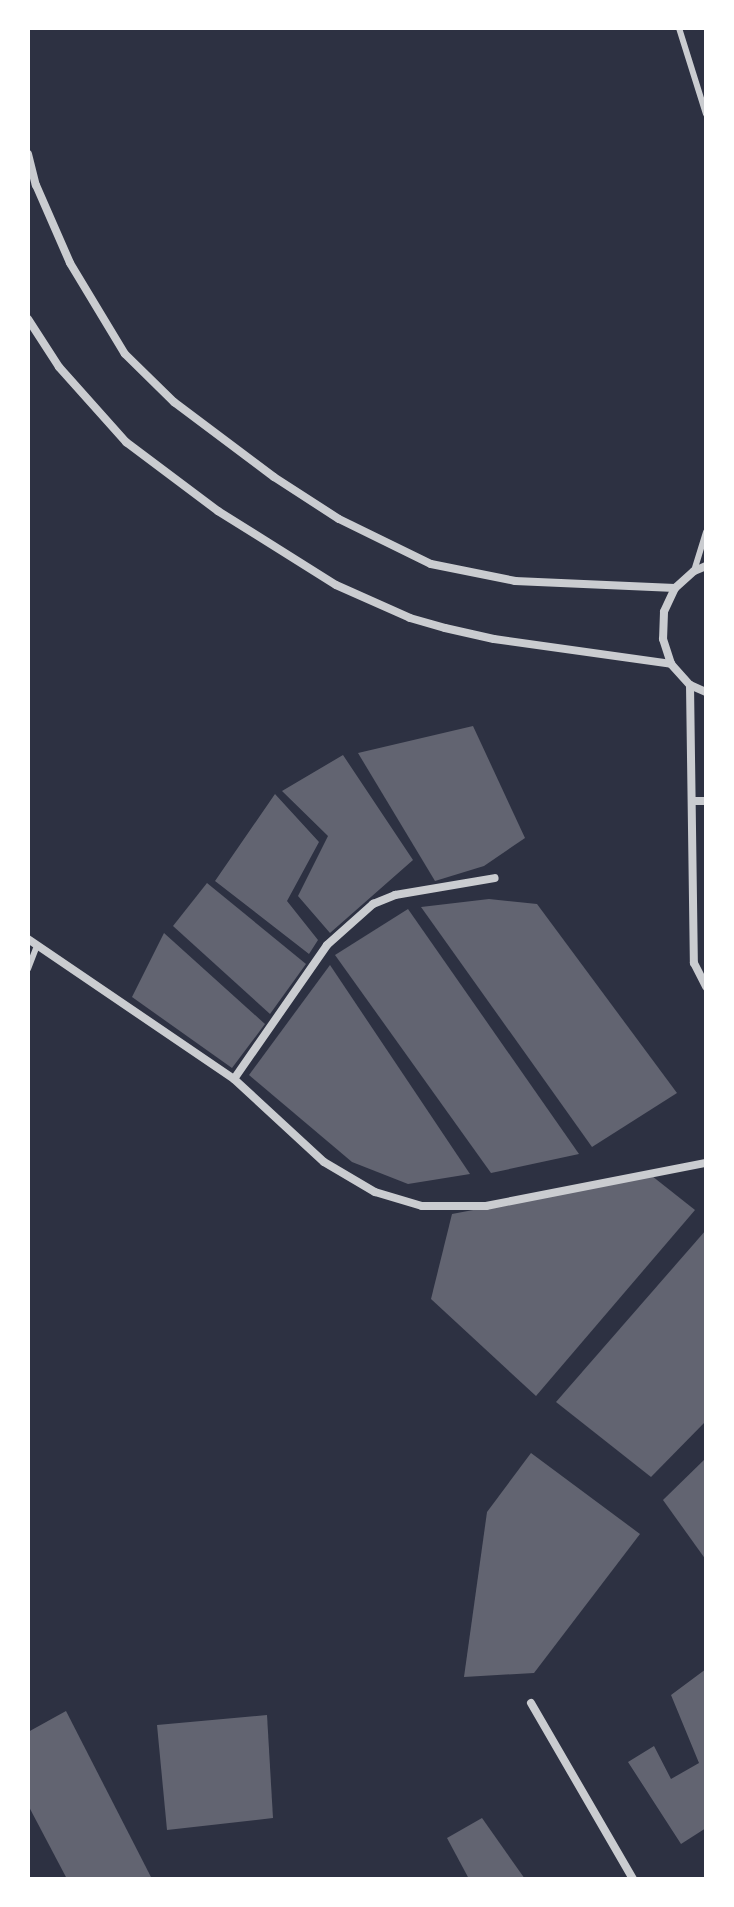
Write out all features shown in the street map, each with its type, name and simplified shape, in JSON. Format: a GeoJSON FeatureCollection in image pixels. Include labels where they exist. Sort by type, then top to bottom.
{"type":"FeatureCollection","features":[{"type":"Feature","properties":{"kind":"street"},"geometry":{"type":"LineString","coordinates":[[28,154],[36,185],[70,263],[125,354],[174,402],[274,477],[339,519],[431,564],[515,581],[675,588]]}},
{"type":"Feature","properties":{"kind":"street"},"geometry":{"type":"LineString","coordinates":[[28,319],[59,367],[126,442],[218,511],[336,585],[410,618],[445,628],[494,639],[671,664]]}},
{"type":"Feature","properties":{"kind":"street"},"geometry":{"type":"LineString","coordinates":[[706,566],[694,571],[675,588],[664,612],[663,625],[663,639],[671,664],[690,685],[706,692]]}},
{"type":"Feature","properties":{"kind":"street"},"geometry":{"type":"LineString","coordinates":[[690,685],[694,963],[706,987]]}},
{"type":"Feature","properties":{"kind":"street"},"geometry":{"type":"LineString","coordinates":[[692,801],[706,801]]}},
{"type":"Feature","properties":{"kind":"street"},"geometry":{"type":"LineString","coordinates":[[234,1079],[327,945],[373,904],[395,895],[495,878]]}},
{"type":"Feature","properties":{"kind":"street"},"geometry":{"type":"LineString","coordinates":[[28,939],[36,948],[234,1079],[324,1162],[375,1192],[422,1206],[486,1206],[706,1163]]}},
{"type":"Feature","properties":{"kind":"street"},"geometry":{"type":"LineString","coordinates":[[531,1703],[633,1879]]}},
{"type":"Feature","properties":{"kind":"lane"},"geometry":{"type":"LineString","coordinates":[[679,28],[706,114]]}},
{"type":"Feature","properties":{"kind":"lane"},"geometry":{"type":"LineString","coordinates":[[694,571],[706,532]]}},
{"type":"Feature","properties":{"kind":"lane"},"geometry":{"type":"LineString","coordinates":[[28,969],[36,948]]}},
{"type":"Feature","properties":{"kind":"building"},"geometry":{"type":"Polygon","coordinates":[[[473,726],[525,838],[484,866],[435,881],[358,753],[473,726]]]}},
{"type":"Feature","properties":{"kind":"building"},"geometry":{"type":"Polygon","coordinates":[[[343,755],[413,860],[330,933],[298,896],[328,836],[282,791],[343,755]]]}},
{"type":"Feature","properties":{"kind":"building"},"geometry":{"type":"Polygon","coordinates":[[[275,794],[319,842],[287,901],[318,940],[309,954],[215,881],[275,794]]]}},
{"type":"Feature","properties":{"kind":"building"},"geometry":{"type":"Polygon","coordinates":[[[207,883],[306,964],[270,1014],[173,926],[207,883]]]}},
{"type":"Feature","properties":{"kind":"building"},"geometry":{"type":"Polygon","coordinates":[[[489,899],[537,904],[677,1093],[592,1147],[421,907],[489,899]]]}},
{"type":"Feature","properties":{"kind":"building"},"geometry":{"type":"Polygon","coordinates":[[[408,909],[579,1154],[491,1173],[335,955],[408,909]]]}},
{"type":"Feature","properties":{"kind":"building"},"geometry":{"type":"Polygon","coordinates":[[[164,933],[265,1024],[232,1068],[132,997],[164,933]]]}},
{"type":"Feature","properties":{"kind":"building"},"geometry":{"type":"Polygon","coordinates":[[[330,965],[470,1174],[408,1184],[352,1162],[249,1075],[330,965]]]}},
{"type":"Feature","properties":{"kind":"building"},"geometry":{"type":"Polygon","coordinates":[[[652,1176],[695,1210],[536,1396],[431,1299],[452,1214],[652,1176]]]}},
{"type":"Feature","properties":{"kind":"building"},"geometry":{"type":"Polygon","coordinates":[[[706,1230],[706,1421],[651,1477],[556,1402],[706,1230]]]}},
{"type":"Feature","properties":{"kind":"building"},"geometry":{"type":"Polygon","coordinates":[[[531,1453],[640,1534],[534,1673],[464,1677],[487,1512],[531,1453]]]}},
{"type":"Feature","properties":{"kind":"building"},"geometry":{"type":"Polygon","coordinates":[[[706,1458],[706,1560],[663,1500],[706,1458]]]}},
{"type":"Feature","properties":{"kind":"building"},"geometry":{"type":"Polygon","coordinates":[[[706,1669],[706,1828],[681,1844],[628,1762],[654,1746],[671,1779],[699,1763],[671,1695],[706,1669]]]}},
{"type":"Feature","properties":{"kind":"building"},"geometry":{"type":"Polygon","coordinates":[[[66,1711],[152,1879],[67,1879],[28,1805],[28,1732],[66,1711]]]}},
{"type":"Feature","properties":{"kind":"building"},"geometry":{"type":"Polygon","coordinates":[[[267,1715],[273,1818],[167,1830],[157,1725],[267,1715]]]}},
{"type":"Feature","properties":{"kind":"building"},"geometry":{"type":"Polygon","coordinates":[[[482,1818],[525,1879],[469,1879],[447,1838],[482,1818]]]}}]}
